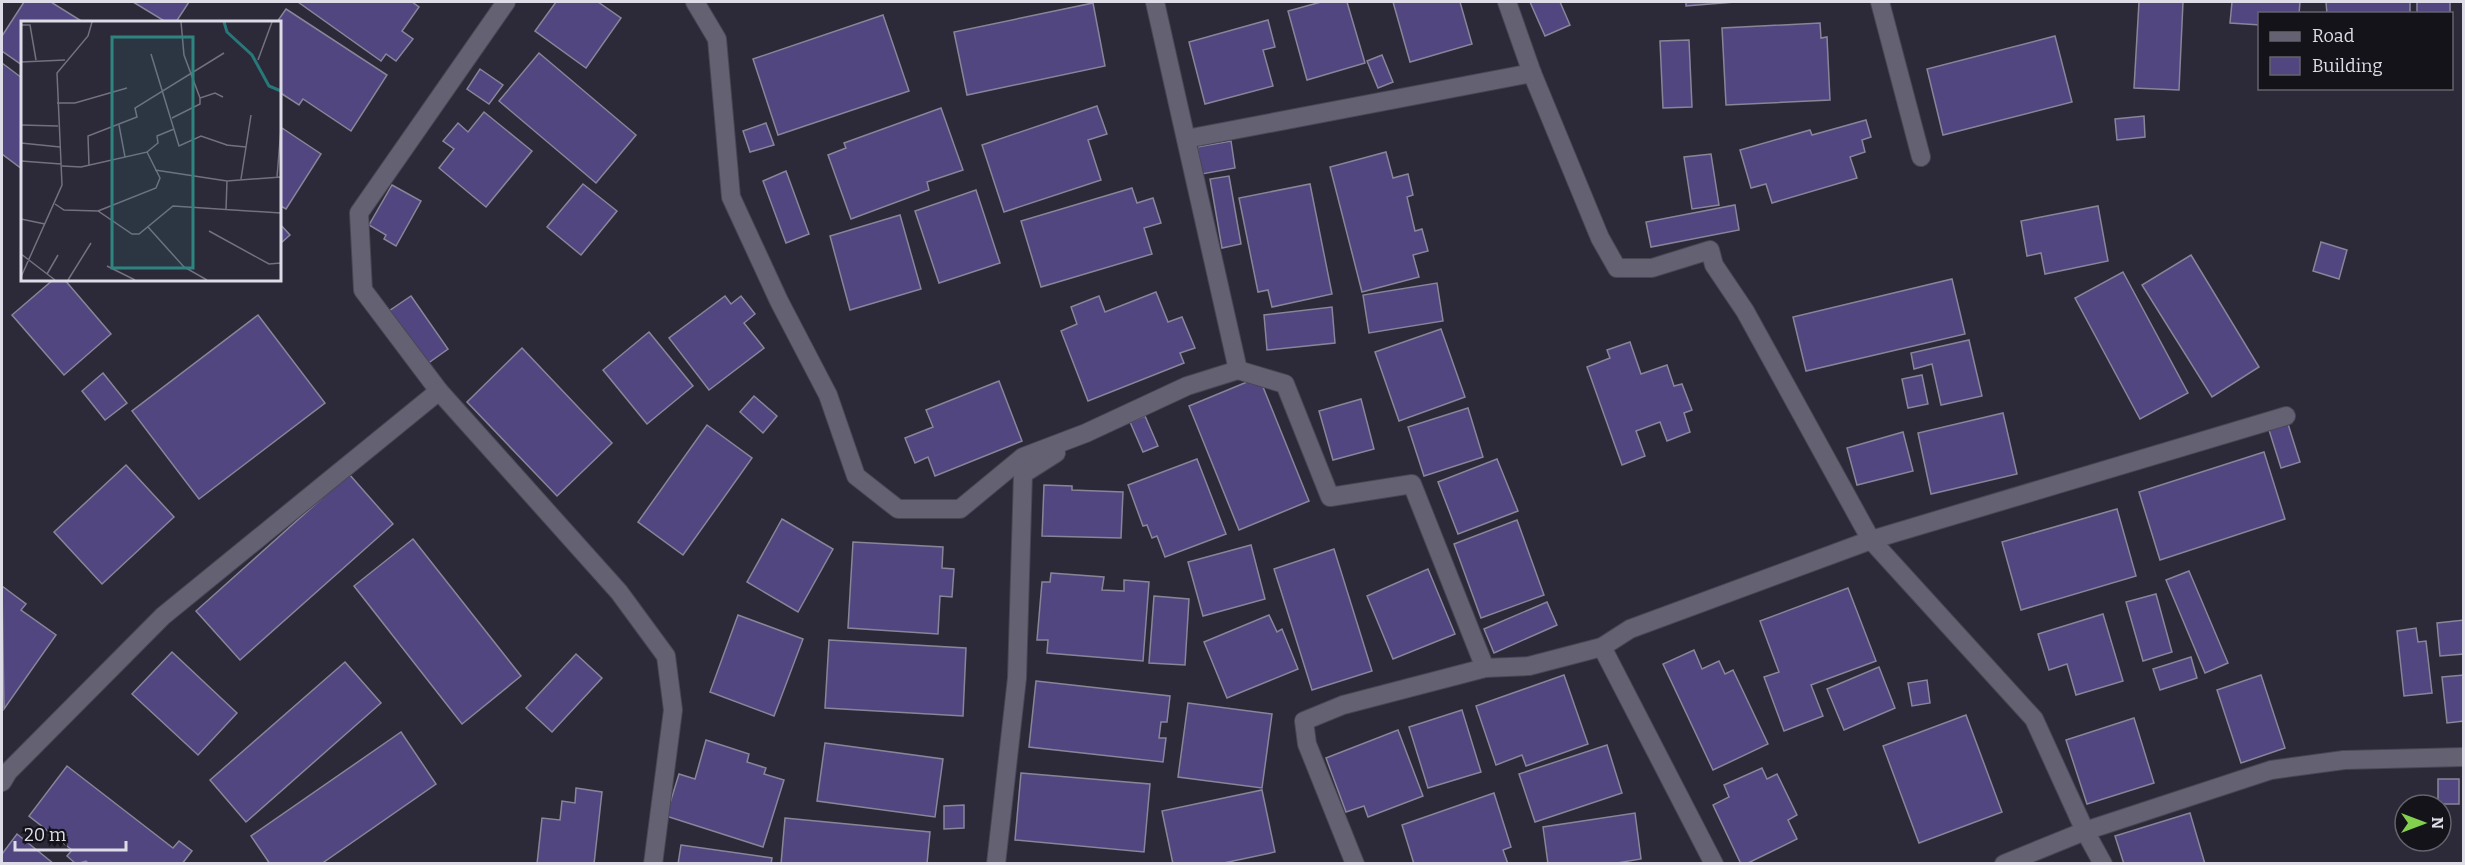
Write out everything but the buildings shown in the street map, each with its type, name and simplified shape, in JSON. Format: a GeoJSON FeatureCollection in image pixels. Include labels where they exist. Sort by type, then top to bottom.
{"type":"FeatureCollection","features":[{"type":"Feature","properties":{"kind":"street"},"geometry":{"type":"LineString","coordinates":[[506,2],[359,213],[363,290],[439,391],[619,592],[666,656],[673,710],[652,864]]}},
{"type":"Feature","properties":{"kind":"street"},"geometry":{"type":"LineString","coordinates":[[695,2],[717,39],[731,197],[779,301],[828,395],[856,476],[898,509],[960,509],[1023,457],[1086,434],[1187,386],[1238,370],[1284,384],[1330,497],[1412,484],[1485,668]]}},
{"type":"Feature","properties":{"kind":"street"},"geometry":{"type":"LineString","coordinates":[[1155,2],[1238,370]]}},
{"type":"Feature","properties":{"kind":"street"},"geometry":{"type":"LineString","coordinates":[[1507,2],[1532,73],[1600,238],[1617,268],[1652,268],[1710,250],[1714,265],[1745,311],[1871,540],[2034,719],[2085,831],[2103,864]]}},
{"type":"Feature","properties":{"kind":"street"},"geometry":{"type":"LineString","coordinates":[[1880,2],[1921,157]]}},
{"type":"Feature","properties":{"kind":"street"},"geometry":{"type":"LineString","coordinates":[[1186,139],[1532,73]]}},
{"type":"Feature","properties":{"kind":"street"},"geometry":{"type":"LineString","coordinates":[[2,782],[8,772],[163,616],[439,391]]}},
{"type":"Feature","properties":{"kind":"street"},"geometry":{"type":"LineString","coordinates":[[1355,864],[1307,744],[1304,721],[1343,705],[1485,668],[1528,666],[1602,647],[1630,629],[1871,540],[2286,416]]}},
{"type":"Feature","properties":{"kind":"street"},"geometry":{"type":"LineString","coordinates":[[996,864],[1017,678],[1023,474],[1086,434]]}},
{"type":"Feature","properties":{"kind":"street"},"geometry":{"type":"LineString","coordinates":[[1602,647],[1714,864]]}},
{"type":"Feature","properties":{"kind":"street"},"geometry":{"type":"LineString","coordinates":[[2004,864],[2085,831],[2271,770],[2344,760],[2463,758]]}}]}
